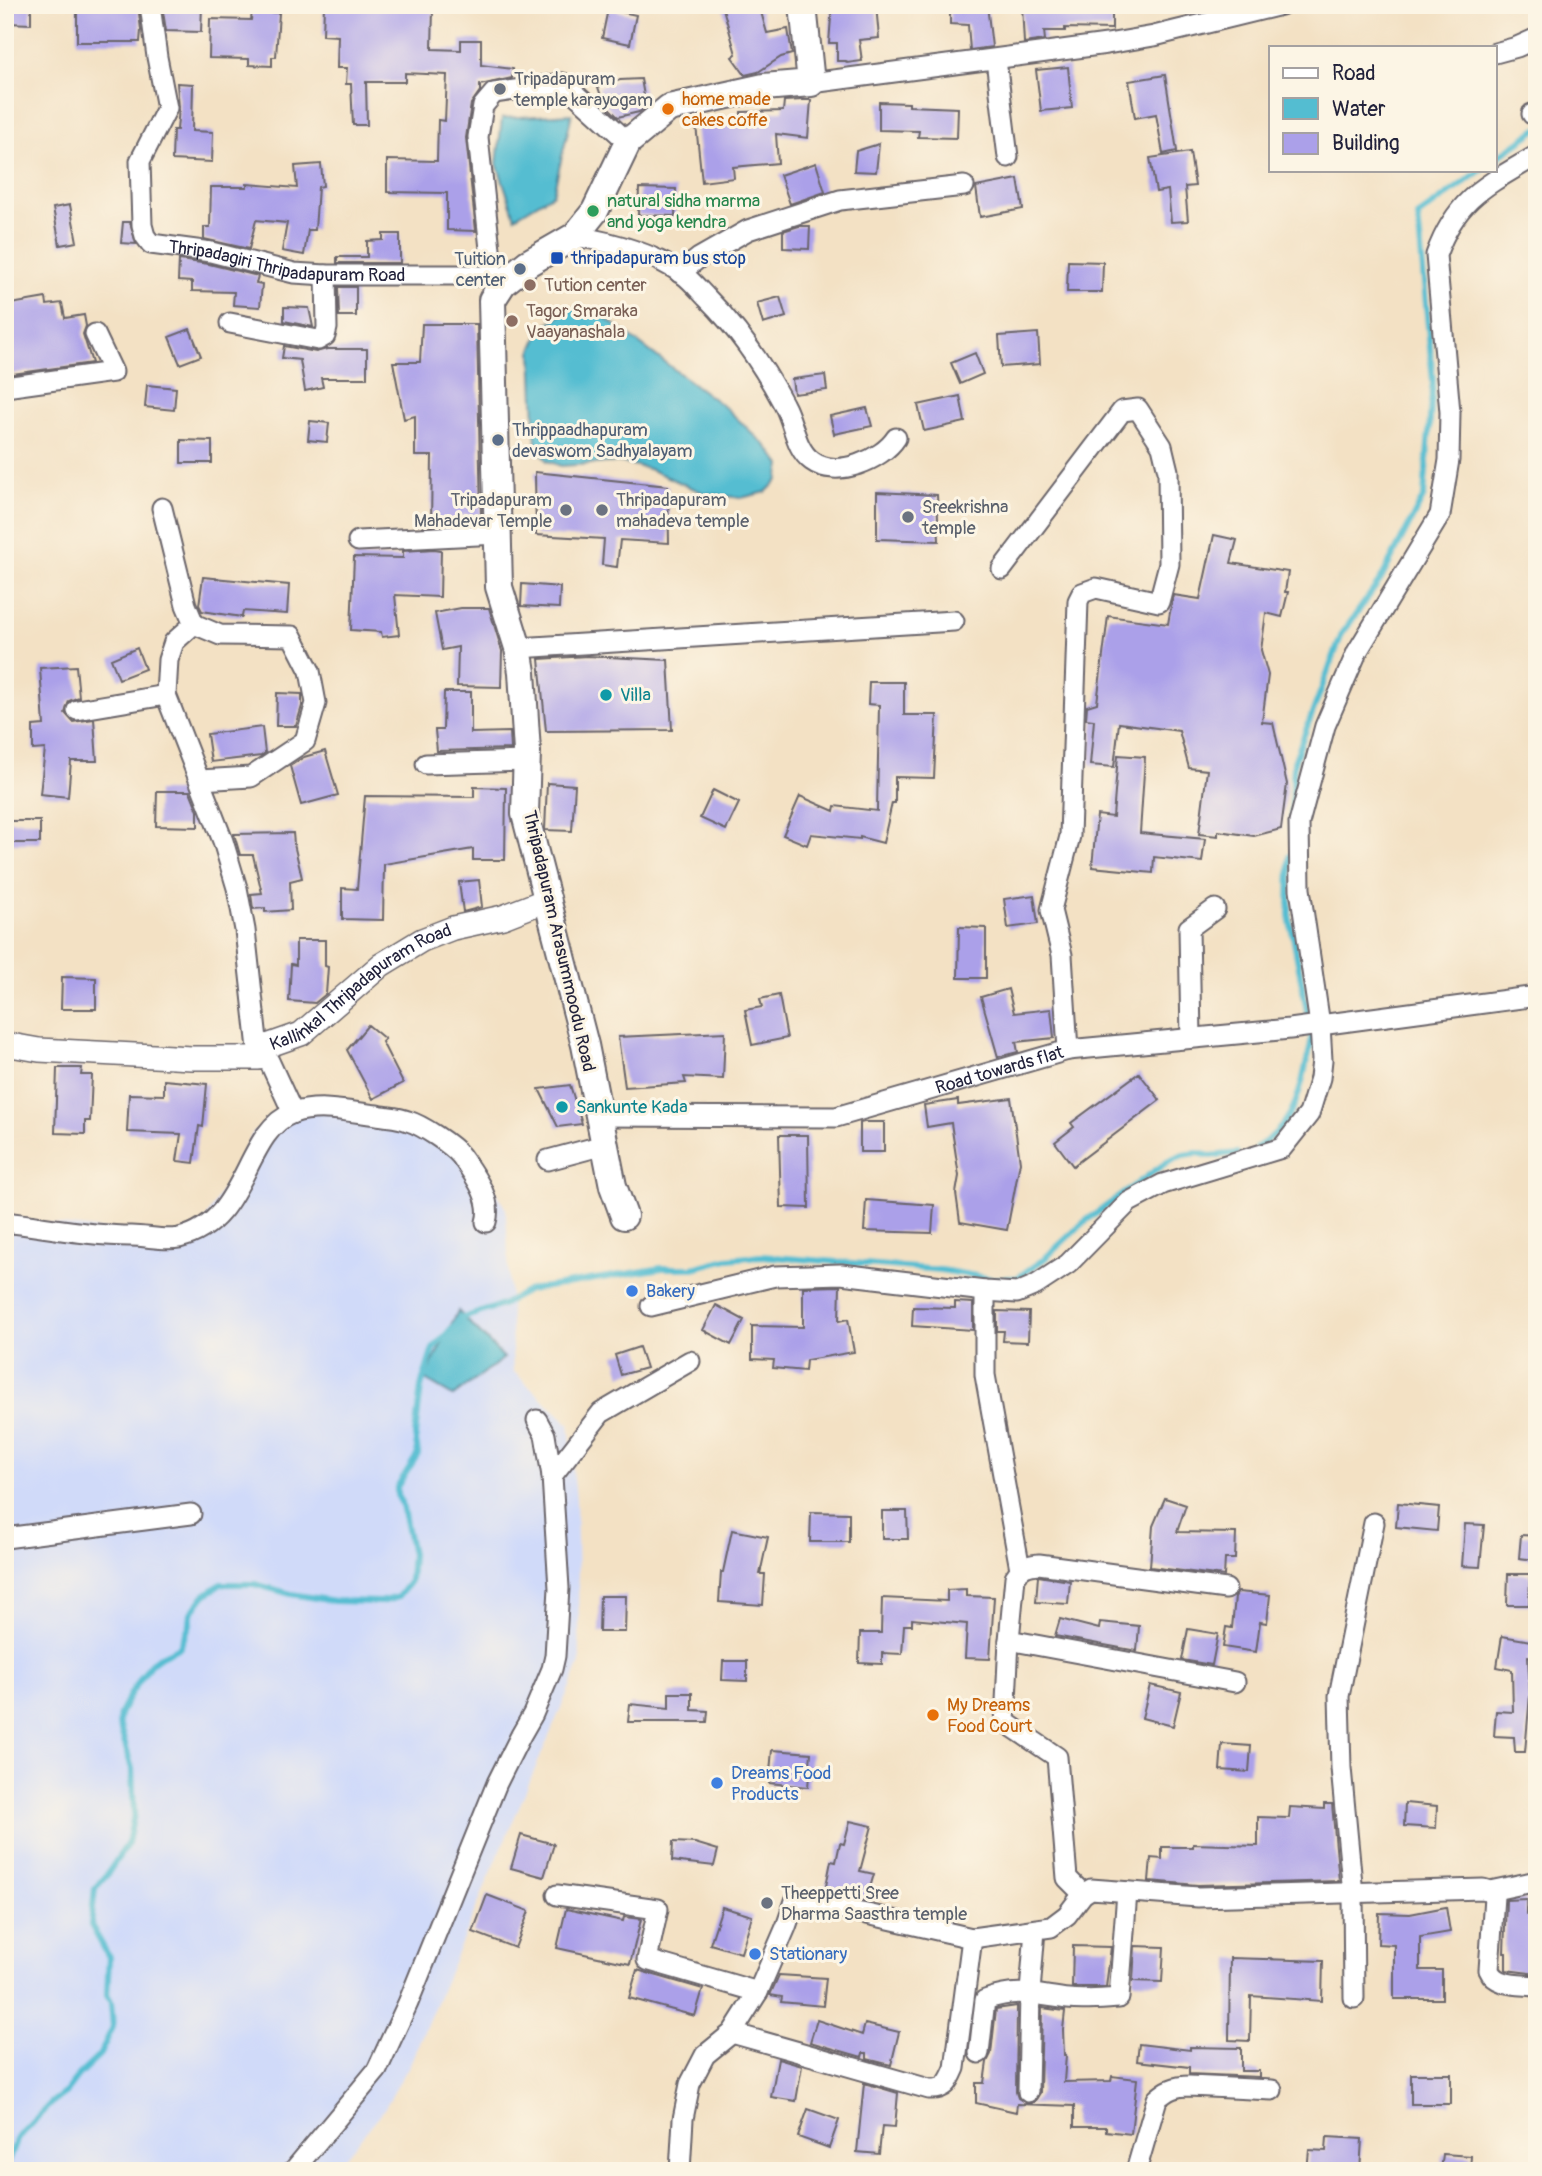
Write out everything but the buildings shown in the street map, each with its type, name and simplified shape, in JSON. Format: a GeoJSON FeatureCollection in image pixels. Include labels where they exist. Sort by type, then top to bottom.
{"type":"FeatureCollection","features":[{"type":"Feature","properties":{"kind":"main road"},"geometry":{"type":"LineString","coordinates":[[498,280],[575,236],[595,211],[628,142],[669,108],[764,87],[811,83],[803,5]]}},
{"type":"Feature","properties":{"kind":"main road","name":"Thripadapuram Arasummoodu Road"},"geometry":{"type":"LineString","coordinates":[[498,280],[492,300],[499,587],[518,648],[522,672],[527,761],[525,814],[586,1045],[604,1145],[624,1216]]}},
{"type":"Feature","properties":{"kind":"street","name":"Thripadagiri Thripadapuram Road"},"geometry":{"type":"LineString","coordinates":[[150,5],[167,108],[140,161],[142,225],[151,244],[211,252],[294,273],[464,275],[498,280]]}},
{"type":"Feature","properties":{"kind":"street"},"geometry":{"type":"LineString","coordinates":[[811,83],[1130,40],[1239,10],[1281,5]]}},
{"type":"Feature","properties":{"kind":"street"},"geometry":{"type":"LineString","coordinates":[[1496,53],[1537,38]]}},
{"type":"Feature","properties":{"kind":"street"},"geometry":{"type":"LineString","coordinates":[[996,60],[1008,157]]}},
{"type":"Feature","properties":{"kind":"street"},"geometry":{"type":"LineString","coordinates":[[498,280],[478,137],[483,106],[494,93],[563,83],[628,142]]}},
{"type":"Feature","properties":{"kind":"street"},"geometry":{"type":"LineString","coordinates":[[651,1306],[775,1276],[841,1274],[1017,1293],[1036,1285],[1068,1264],[1129,1202],[1163,1184],[1282,1148],[1309,1114],[1322,1060],[1300,889],[1299,823],[1325,726],[1357,652],[1440,515],[1449,460],[1450,412],[1436,255],[1444,233],[1476,191],[1537,155]]}},
{"type":"Feature","properties":{"kind":"street"},"geometry":{"type":"LineString","coordinates":[[680,273],[699,258],[748,230],[840,200],[964,186]]}},
{"type":"Feature","properties":{"kind":"street"},"geometry":{"type":"LineString","coordinates":[[575,236],[601,240],[641,253],[680,273],[731,322],[760,360],[787,409],[801,449],[812,461],[831,468],[860,464],[889,449],[896,438]]}},
{"type":"Feature","properties":{"kind":"street"},"geometry":{"type":"LineString","coordinates":[[230,323],[318,340],[325,337],[326,275]]}},
{"type":"Feature","properties":{"kind":"street"},"geometry":{"type":"LineString","coordinates":[[5,387],[113,373],[95,334]]}},
{"type":"Feature","properties":{"kind":"street","name":"Road towards flat"},"geometry":{"type":"LineString","coordinates":[[598,1116],[836,1117],[1068,1050],[1062,955],[1051,910],[1070,836],[1078,601],[1082,593],[1096,588],[1159,602],[1169,564],[1168,471],[1162,446],[1138,409],[1122,411],[1002,569]]}},
{"type":"Feature","properties":{"kind":"street"},"geometry":{"type":"LineString","coordinates":[[162,508],[186,605],[194,624],[220,635],[292,636],[310,671],[316,703],[305,741],[251,777],[200,780]]}},
{"type":"Feature","properties":{"kind":"street"},"geometry":{"type":"LineString","coordinates":[[358,541],[498,534]]}},
{"type":"Feature","properties":{"kind":"street"},"geometry":{"type":"LineString","coordinates":[[518,648],[954,621]]}},
{"type":"Feature","properties":{"kind":"street"},"geometry":{"type":"LineString","coordinates":[[194,624],[174,642],[168,660],[166,695],[200,780],[237,888],[245,930],[259,1058],[269,1061],[293,1114]]}},
{"type":"Feature","properties":{"kind":"street"},"geometry":{"type":"LineString","coordinates":[[78,710],[166,695]]}},
{"type":"Feature","properties":{"kind":"street"},"geometry":{"type":"LineString","coordinates":[[426,764],[527,761]]}},
{"type":"Feature","properties":{"kind":"street","name":"Kallinkal Thripadapuram Road"},"geometry":{"type":"LineString","coordinates":[[5,1044],[39,1049],[192,1058],[259,1058],[264,1047],[301,1034],[381,965],[422,940],[453,928],[503,917],[549,899]]}},
{"type":"Feature","properties":{"kind":"street"},"geometry":{"type":"LineString","coordinates":[[1191,1038],[1189,928],[1214,909]]}},
{"type":"Feature","properties":{"kind":"street"},"geometry":{"type":"LineString","coordinates":[[1068,1050],[1290,1029],[1537,996]]}},
{"type":"Feature","properties":{"kind":"street"},"geometry":{"type":"LineString","coordinates":[[5,1223],[121,1237],[173,1239],[192,1234],[216,1220],[266,1136],[281,1121],[293,1114],[315,1110],[338,1110],[408,1121],[419,1126],[458,1153],[485,1196],[490,1211],[486,1222]]}},
{"type":"Feature","properties":{"kind":"street"},"geometry":{"type":"LineString","coordinates":[[548,1160],[604,1145]]}},
{"type":"Feature","properties":{"kind":"street"},"geometry":{"type":"LineString","coordinates":[[985,1291],[985,1376],[1020,1569]]}},
{"type":"Feature","properties":{"kind":"street"},"geometry":{"type":"LineString","coordinates":[[552,1476],[601,1413],[690,1361]]}},
{"type":"Feature","properties":{"kind":"street"},"geometry":{"type":"LineString","coordinates":[[293,2171],[377,2070],[408,2003],[497,1783],[533,1714],[552,1668],[559,1588],[552,1476],[545,1435],[537,1420]]}},
{"type":"Feature","properties":{"kind":"street"},"geometry":{"type":"LineString","coordinates":[[5,1538],[191,1514]]}},
{"type":"Feature","properties":{"kind":"street"},"geometry":{"type":"LineString","coordinates":[[1354,1998],[1353,1894],[1339,1696],[1374,1523]]}},
{"type":"Feature","properties":{"kind":"street"},"geometry":{"type":"LineString","coordinates":[[1083,1894],[1067,1878],[1057,1757],[1005,1722],[1014,1577],[1020,1569],[1039,1564],[1226,1589]]}},
{"type":"Feature","properties":{"kind":"street"},"geometry":{"type":"LineString","coordinates":[[1009,1640],[1235,1682]]}},
{"type":"Feature","properties":{"kind":"street"},"geometry":{"type":"LineString","coordinates":[[680,2171],[683,2119],[690,2084],[705,2055],[733,2033],[758,1992],[786,1927],[794,1901],[867,1914],[972,1938],[1051,1927],[1061,1921],[1083,1894],[1091,1889],[1198,1897],[1483,1889],[1490,1891],[1537,1881]]}},
{"type":"Feature","properties":{"kind":"street"},"geometry":{"type":"LineString","coordinates":[[1490,1891],[1494,1896],[1489,1970],[1492,1977],[1498,1982],[1537,1986]]}},
{"type":"Feature","properties":{"kind":"street"},"geometry":{"type":"LineString","coordinates":[[979,2053],[985,2000],[1000,1995],[1030,1992],[1070,2000],[1118,1998],[1127,1892]]}},
{"type":"Feature","properties":{"kind":"street"},"geometry":{"type":"LineString","coordinates":[[556,1895],[658,1909],[647,1960],[758,1992]]}},
{"type":"Feature","properties":{"kind":"street"},"geometry":{"type":"LineString","coordinates":[[1028,2092],[1030,1992],[1035,1930]]}},
{"type":"Feature","properties":{"kind":"street"},"geometry":{"type":"LineString","coordinates":[[733,2033],[939,2090],[948,2084],[955,2068],[972,1938]]}},
{"type":"Feature","properties":{"kind":"street"},"geometry":{"type":"LineString","coordinates":[[1136,2171],[1157,2099],[1165,2092],[1176,2086],[1272,2090]]}},
{"type":"Feature","properties":{"kind":"shaded area"},"geometry":{"type":"Polygon","coordinates":[[[311,1101],[433,1133],[475,1158],[506,1209],[513,1371],[569,1424],[576,1500],[580,1663],[410,2064],[383,2111],[333,2171],[5,2171],[5,1218],[176,1239],[203,1224],[254,1131],[311,1101]]]}},
{"type":"Feature","properties":{"kind":"water"},"geometry":{"type":"Polygon","coordinates":[[[572,114],[553,194],[515,217],[497,164],[502,118],[572,114]]]}},
{"type":"Feature","properties":{"kind":"water"},"geometry":{"type":"Polygon","coordinates":[[[581,307],[596,311],[727,409],[768,448],[781,465],[778,480],[766,492],[741,498],[704,493],[649,469],[621,462],[561,466],[547,461],[536,446],[532,350],[541,330],[567,310],[581,307]]]}},
{"type":"Feature","properties":{"kind":"water"},"geometry":{"type":"Polygon","coordinates":[[[458,1311],[504,1358],[453,1396],[424,1379],[458,1311]]]}},
{"type":"Feature","properties":{"kind":"waterway"},"geometry":{"type":"LineString","coordinates":[[1496,158],[1537,129]]}},
{"type":"Feature","properties":{"kind":"waterway"},"geometry":{"type":"LineString","coordinates":[[1291,821],[1294,762],[1342,634],[1381,579],[1424,496],[1433,381],[1418,216],[1478,172]]}},
{"type":"Feature","properties":{"kind":"waterway"},"geometry":{"type":"LineString","coordinates":[[1290,856],[1289,915],[1309,1022]]}},
{"type":"Feature","properties":{"kind":"waterway"},"geometry":{"type":"LineString","coordinates":[[1257,1147],[1277,1132],[1296,1102],[1311,1045],[1311,1033]]}},
{"type":"Feature","properties":{"kind":"waterway"},"geometry":{"type":"LineString","coordinates":[[5,2170],[16,2141],[22,2133],[51,2103],[66,2092],[99,2056],[113,2027],[111,2002],[107,1996],[109,1957],[91,1925],[95,1888],[128,1843],[134,1814],[132,1769],[119,1723],[120,1714],[131,1693],[151,1663],[180,1647],[190,1624],[191,1613],[205,1595],[221,1584],[254,1584],[334,1601],[381,1602],[398,1597],[410,1581],[412,1554],[397,1487],[418,1454],[415,1435],[421,1387],[433,1349],[460,1319],[502,1305],[529,1290],[662,1268],[693,1268],[727,1259],[761,1256],[941,1270],[993,1279],[1017,1278],[1044,1259],[1083,1223],[1167,1162],[1183,1155],[1198,1153],[1210,1156],[1237,1153]]}},
{"type":"Feature","properties":{"kind":"place","name":"Tripadapuram temple karayogam"},"geometry":{"type":"Point","coordinates":[500,89]}},
{"type":"Feature","properties":{"kind":"place","name":"home made cakes coffe"},"geometry":{"type":"Point","coordinates":[668,109]}},
{"type":"Feature","properties":{"kind":"place","name":"natural sidha marma and yoga kendra"},"geometry":{"type":"Point","coordinates":[593,211]}},
{"type":"Feature","properties":{"kind":"place","name":"thripadapuram bus stop"},"geometry":{"type":"Point","coordinates":[557,258]}},
{"type":"Feature","properties":{"kind":"place","name":"Tuition center"},"geometry":{"type":"Point","coordinates":[520,269]}},
{"type":"Feature","properties":{"kind":"place","name":"Tution center"},"geometry":{"type":"Point","coordinates":[530,285]}},
{"type":"Feature","properties":{"kind":"place","name":"Tagor Smaraka Vaayanashala"},"geometry":{"type":"Point","coordinates":[512,321]}},
{"type":"Feature","properties":{"kind":"place","name":"Thrippaadhapuram devaswom Sadhyalayam"},"geometry":{"type":"Point","coordinates":[498,440]}},
{"type":"Feature","properties":{"kind":"place","name":"Tripadapuram Mahadevar Temple"},"geometry":{"type":"Point","coordinates":[566,510]}},
{"type":"Feature","properties":{"kind":"place","name":"Thripadapuram mahadeva temple"},"geometry":{"type":"Point","coordinates":[602,510]}},
{"type":"Feature","properties":{"kind":"place","name":"Sreekrishna temple"},"geometry":{"type":"Point","coordinates":[908,517]}},
{"type":"Feature","properties":{"kind":"place","name":"Villa"},"geometry":{"type":"Point","coordinates":[606,695]}},
{"type":"Feature","properties":{"kind":"place","name":"Sankunte Kada"},"geometry":{"type":"Point","coordinates":[562,1107]}},
{"type":"Feature","properties":{"kind":"place","name":"Bakery"},"geometry":{"type":"Point","coordinates":[632,1291]}},
{"type":"Feature","properties":{"kind":"place","name":"My Dreams Food Court"},"geometry":{"type":"Point","coordinates":[933,1715]}},
{"type":"Feature","properties":{"kind":"place","name":"Dreams Food Products"},"geometry":{"type":"Point","coordinates":[717,1783]}},
{"type":"Feature","properties":{"kind":"place","name":"Theeppetti Sree Dharma Saasthra temple"},"geometry":{"type":"Point","coordinates":[767,1903]}},
{"type":"Feature","properties":{"kind":"place","name":"Stationary"},"geometry":{"type":"Point","coordinates":[755,1954]}}]}
